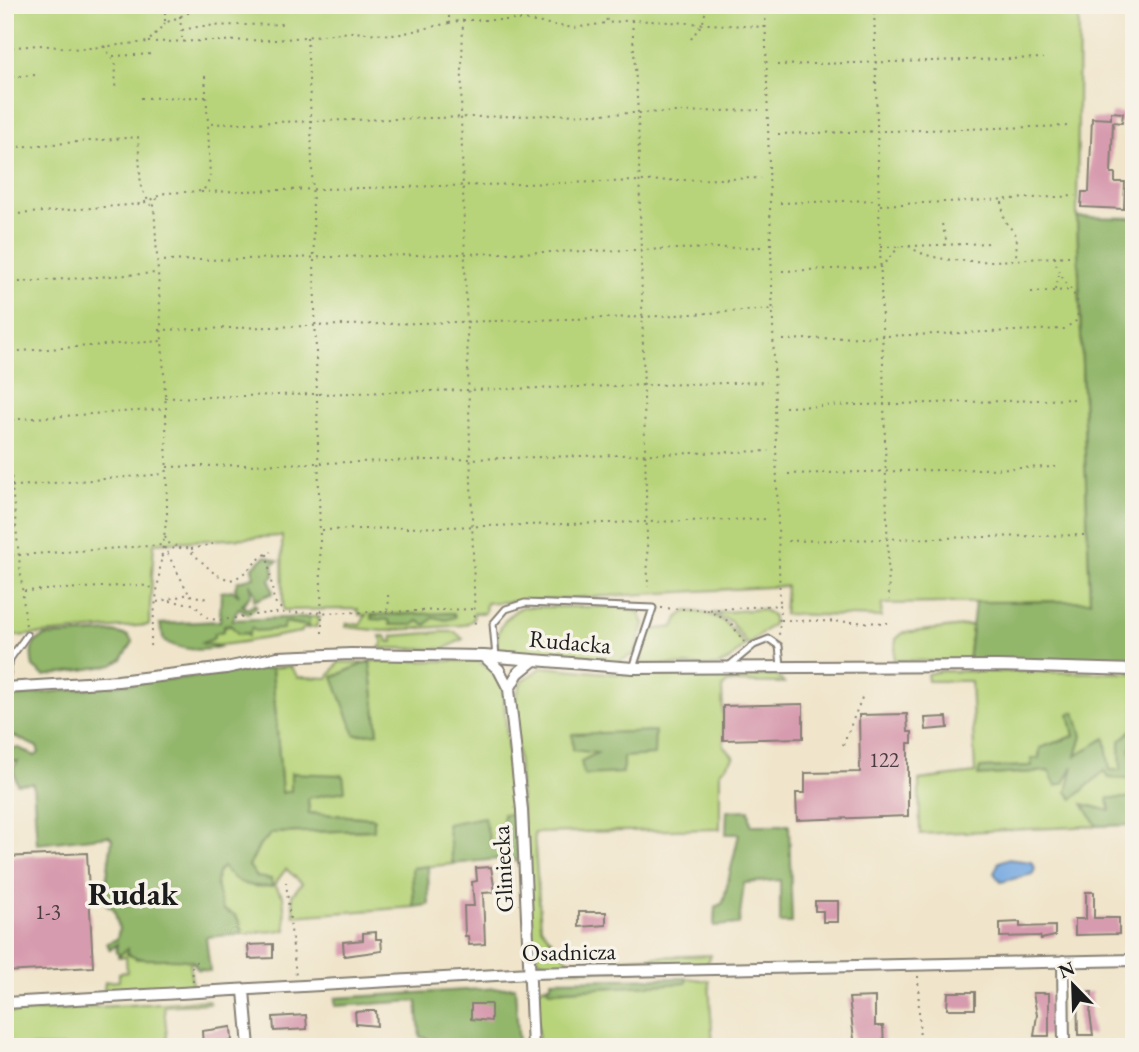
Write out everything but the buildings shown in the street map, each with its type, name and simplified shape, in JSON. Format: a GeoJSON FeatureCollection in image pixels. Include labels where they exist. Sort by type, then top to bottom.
{"type":"FeatureCollection","features":[{"type":"Feature","properties":{"kind":"street","name":"Rudacka"},"geometry":{"type":"LineString","coordinates":[[5,688],[118,681],[306,655],[484,656],[633,668],[721,670],[997,666],[1134,670]]}},
{"type":"Feature","properties":{"kind":"street","name":"Gliniecka"},"geometry":{"type":"LineString","coordinates":[[484,656],[499,670],[509,689],[522,810],[533,1047]]}},
{"type":"Feature","properties":{"kind":"street"},"geometry":{"type":"LineString","coordinates":[[509,689],[518,673],[534,660]]}},
{"type":"Feature","properties":{"kind":"street","name":"Osadnicza"},"geometry":{"type":"LineString","coordinates":[[5,1003],[530,973],[1134,960]]}},
{"type":"Feature","properties":{"kind":"street"},"geometry":{"type":"LineString","coordinates":[[1063,961],[1064,1047]]}},
{"type":"Feature","properties":{"kind":"street"},"geometry":{"type":"LineString","coordinates":[[244,991],[248,1047]]}},
{"type":"Feature","properties":{"kind":"lane"},"geometry":{"type":"LineString","coordinates":[[496,657],[492,624],[498,615],[515,606],[534,601],[653,608],[633,668]]}},
{"type":"Feature","properties":{"kind":"lane"},"geometry":{"type":"LineString","coordinates":[[5,688],[10,659],[27,635]]}},
{"type":"Feature","properties":{"kind":"lane"},"geometry":{"type":"LineString","coordinates":[[721,670],[766,639],[779,646],[781,669]]}},
{"type":"Feature","properties":{"kind":"path"},"geometry":{"type":"LineString","coordinates":[[164,5],[165,23]]}},
{"type":"Feature","properties":{"kind":"path"},"geometry":{"type":"LineString","coordinates":[[193,5],[193,11]]}},
{"type":"Feature","properties":{"kind":"path"},"geometry":{"type":"LineString","coordinates":[[148,42],[165,23],[180,15],[245,5]]}},
{"type":"Feature","properties":{"kind":"path"},"geometry":{"type":"LineString","coordinates":[[449,5],[449,23]]}},
{"type":"Feature","properties":{"kind":"path"},"geometry":{"type":"LineString","coordinates":[[605,5],[607,23]]}},
{"type":"Feature","properties":{"kind":"path"},"geometry":{"type":"LineString","coordinates":[[691,38],[704,22],[706,5]]}},
{"type":"Feature","properties":{"kind":"path"},"geometry":{"type":"LineString","coordinates":[[765,5],[775,309],[779,646]]}},
{"type":"Feature","properties":{"kind":"path"},"geometry":{"type":"LineString","coordinates":[[874,5],[889,600]]}},
{"type":"Feature","properties":{"kind":"path"},"geometry":{"type":"LineString","coordinates":[[180,15],[183,41]]}},
{"type":"Feature","properties":{"kind":"path"},"geometry":{"type":"LineString","coordinates":[[463,20],[461,116],[475,626]]}},
{"type":"Feature","properties":{"kind":"path"},"geometry":{"type":"LineString","coordinates":[[5,48],[39,45],[80,49],[148,42],[276,40],[351,32],[396,35],[463,20],[522,20],[574,28],[632,20],[765,27]]}},
{"type":"Feature","properties":{"kind":"path"},"geometry":{"type":"LineString","coordinates":[[632,20],[638,113],[648,587]]}},
{"type":"Feature","properties":{"kind":"path"},"geometry":{"type":"LineString","coordinates":[[182,30],[202,26],[283,24]]}},
{"type":"Feature","properties":{"kind":"path"},"geometry":{"type":"LineString","coordinates":[[307,36],[315,258],[321,633]]}},
{"type":"Feature","properties":{"kind":"path"},"geometry":{"type":"LineString","coordinates":[[103,46],[112,56],[116,68],[115,90]]}},
{"type":"Feature","properties":{"kind":"path"},"geometry":{"type":"LineString","coordinates":[[112,56],[154,54]]}},
{"type":"Feature","properties":{"kind":"path"},"geometry":{"type":"LineString","coordinates":[[777,65],[1044,58]]}},
{"type":"Feature","properties":{"kind":"path"},"geometry":{"type":"LineString","coordinates":[[5,76],[35,75]]}},
{"type":"Feature","properties":{"kind":"path"},"geometry":{"type":"LineString","coordinates":[[201,192],[210,179],[205,76]]}},
{"type":"Feature","properties":{"kind":"path"},"geometry":{"type":"LineString","coordinates":[[141,98],[206,97]]}},
{"type":"Feature","properties":{"kind":"path"},"geometry":{"type":"LineString","coordinates":[[208,124],[759,110]]}},
{"type":"Feature","properties":{"kind":"path"},"geometry":{"type":"LineString","coordinates":[[778,134],[1070,126]]}},
{"type":"Feature","properties":{"kind":"path"},"geometry":{"type":"LineString","coordinates":[[5,148],[138,137],[141,188],[156,215]]}},
{"type":"Feature","properties":{"kind":"path"},"geometry":{"type":"LineString","coordinates":[[5,215],[148,203],[159,196],[201,192],[761,178]]}},
{"type":"Feature","properties":{"kind":"path"},"geometry":{"type":"LineString","coordinates":[[150,646],[165,536],[167,473],[154,203],[159,196]]}},
{"type":"Feature","properties":{"kind":"path"},"geometry":{"type":"LineString","coordinates":[[879,205],[1076,196]]}},
{"type":"Feature","properties":{"kind":"path"},"geometry":{"type":"LineString","coordinates":[[780,203],[878,200]]}},
{"type":"Feature","properties":{"kind":"path"},"geometry":{"type":"LineString","coordinates":[[1002,201],[1004,220],[1017,236],[1016,258]]}},
{"type":"Feature","properties":{"kind":"path"},"geometry":{"type":"LineString","coordinates":[[942,224],[948,245]]}},
{"type":"Feature","properties":{"kind":"path"},"geometry":{"type":"LineString","coordinates":[[881,247],[991,243]]}},
{"type":"Feature","properties":{"kind":"path"},"geometry":{"type":"LineString","coordinates":[[782,271],[881,267],[900,246]]}},
{"type":"Feature","properties":{"kind":"path"},"geometry":{"type":"LineString","coordinates":[[909,246],[923,255],[944,261],[1069,257]]}},
{"type":"Feature","properties":{"kind":"path"},"geometry":{"type":"LineString","coordinates":[[157,261],[763,247]]}},
{"type":"Feature","properties":{"kind":"path"},"geometry":{"type":"LineString","coordinates":[[1055,257],[1059,275],[1055,291]]}},
{"type":"Feature","properties":{"kind":"path"},"geometry":{"type":"LineString","coordinates":[[5,283],[157,273]]}},
{"type":"Feature","properties":{"kind":"path"},"geometry":{"type":"LineString","coordinates":[[783,340],[1064,329],[1073,324],[1078,316],[1078,298],[1059,275]]}},
{"type":"Feature","properties":{"kind":"path"},"geometry":{"type":"LineString","coordinates":[[1031,292],[1073,290]]}},
{"type":"Feature","properties":{"kind":"path"},"geometry":{"type":"LineString","coordinates":[[159,330],[642,317],[775,309]]}},
{"type":"Feature","properties":{"kind":"path"},"geometry":{"type":"LineString","coordinates":[[5,352],[161,341]]}},
{"type":"Feature","properties":{"kind":"path"},"geometry":{"type":"LineString","coordinates":[[5,379],[12,487],[27,635]]}},
{"type":"Feature","properties":{"kind":"path"},"geometry":{"type":"LineString","coordinates":[[165,398],[767,382]]}},
{"type":"Feature","properties":{"kind":"path"},"geometry":{"type":"LineString","coordinates":[[785,407],[1079,399]]}},
{"type":"Feature","properties":{"kind":"path"},"geometry":{"type":"LineString","coordinates":[[7,420],[166,409]]}},
{"type":"Feature","properties":{"kind":"path"},"geometry":{"type":"LineString","coordinates":[[167,467],[769,451]]}},
{"type":"Feature","properties":{"kind":"path"},"geometry":{"type":"LineString","coordinates":[[788,474],[1056,467]]}},
{"type":"Feature","properties":{"kind":"path"},"geometry":{"type":"LineString","coordinates":[[5,487],[167,473]]}},
{"type":"Feature","properties":{"kind":"path"},"geometry":{"type":"LineString","coordinates":[[321,530],[769,519]]}},
{"type":"Feature","properties":{"kind":"path"},"geometry":{"type":"LineString","coordinates":[[788,541],[1084,535]]}},
{"type":"Feature","properties":{"kind":"path"},"geometry":{"type":"LineString","coordinates":[[165,536],[169,544],[190,549],[213,544]]}},
{"type":"Feature","properties":{"kind":"path"},"geometry":{"type":"LineString","coordinates":[[5,556],[163,545]]}},
{"type":"Feature","properties":{"kind":"path"},"geometry":{"type":"LineString","coordinates":[[163,545],[189,594]]}},
{"type":"Feature","properties":{"kind":"path"},"geometry":{"type":"LineString","coordinates":[[161,557],[179,547]]}},
{"type":"Feature","properties":{"kind":"path"},"geometry":{"type":"LineString","coordinates":[[190,549],[215,574],[227,580],[240,577],[271,552]]}},
{"type":"Feature","properties":{"kind":"path"},"geometry":{"type":"LineString","coordinates":[[267,554],[274,601],[285,612]]}},
{"type":"Feature","properties":{"kind":"path"},"geometry":{"type":"LineString","coordinates":[[23,592],[140,585],[156,589]]}},
{"type":"Feature","properties":{"kind":"path"},"geometry":{"type":"LineString","coordinates":[[155,603],[189,594],[208,599]]}},
{"type":"Feature","properties":{"kind":"path"},"geometry":{"type":"LineString","coordinates":[[385,612],[389,608],[388,595]]}},
{"type":"Feature","properties":{"kind":"path"},"geometry":{"type":"LineString","coordinates":[[169,601],[193,604],[209,619],[222,620],[285,612],[474,609]]}},
{"type":"Feature","properties":{"kind":"path"},"geometry":{"type":"LineString","coordinates":[[653,608],[706,610],[780,605]]}},
{"type":"Feature","properties":{"kind":"path"},"geometry":{"type":"LineString","coordinates":[[706,610],[730,622],[749,649]]}},
{"type":"Feature","properties":{"kind":"path"},"geometry":{"type":"LineString","coordinates":[[780,620],[889,623]]}},
{"type":"Feature","properties":{"kind":"path"},"geometry":{"type":"LineString","coordinates":[[843,745],[863,695]]}},
{"type":"Feature","properties":{"kind":"path"},"geometry":{"type":"LineString","coordinates":[[286,882],[297,987]]}},
{"type":"Feature","properties":{"kind":"path"},"geometry":{"type":"LineString","coordinates":[[193,986],[192,965],[198,961]]}},
{"type":"Feature","properties":{"kind":"path"},"geometry":{"type":"LineString","coordinates":[[917,964],[920,1047]]}},
{"type":"Feature","properties":{"kind":"green space"},"geometry":{"type":"Polygon","coordinates":[[[5,5],[1079,5],[1077,217],[1090,601],[882,604],[881,617],[784,614],[786,586],[486,603],[485,613],[474,613],[473,620],[464,625],[383,631],[346,627],[347,623],[360,625],[366,615],[359,615],[358,609],[283,610],[282,536],[154,543],[149,625],[5,637],[5,5]]]}},
{"type":"Feature","properties":{"kind":"green space"},"geometry":{"type":"Polygon","coordinates":[[[1077,217],[1134,218],[1134,661],[968,662],[975,602],[1090,601],[1077,217]]]}},
{"type":"Feature","properties":{"kind":"green space"},"geometry":{"type":"Polygon","coordinates":[[[266,556],[278,561],[273,564],[274,576],[270,579],[273,593],[254,601],[255,594],[250,583],[251,595],[242,605],[247,609],[255,604],[257,607],[248,614],[239,608],[232,620],[309,617],[309,626],[284,622],[283,629],[255,631],[252,628],[248,636],[247,633],[238,634],[230,624],[224,625],[224,631],[215,633],[213,639],[202,643],[219,647],[205,649],[184,648],[164,641],[160,624],[220,621],[221,592],[232,590],[239,596],[235,588],[238,581],[254,577],[252,568],[266,556]]]}},
{"type":"Feature","properties":{"kind":"green space"},"geometry":{"type":"Polygon","coordinates":[[[522,607],[624,607],[639,612],[644,624],[634,654],[616,663],[499,652],[497,638],[502,625],[522,607]]]}},
{"type":"Feature","properties":{"kind":"green space"},"geometry":{"type":"Polygon","coordinates":[[[761,609],[773,615],[773,624],[748,645],[730,621],[714,613],[761,609]]]}},
{"type":"Feature","properties":{"kind":"green space"},"geometry":{"type":"Polygon","coordinates":[[[687,611],[715,616],[733,630],[745,646],[717,666],[643,664],[640,656],[651,630],[674,627],[679,616],[687,611]]]}},
{"type":"Feature","properties":{"kind":"green space"},"geometry":{"type":"Polygon","coordinates":[[[454,613],[455,617],[446,620],[434,617],[426,625],[418,621],[413,625],[390,625],[389,620],[372,619],[371,615],[454,613]]]}},
{"type":"Feature","properties":{"kind":"green space"},"geometry":{"type":"Polygon","coordinates":[[[309,617],[320,617],[316,627],[303,629],[301,632],[232,644],[202,644],[219,630],[230,626],[242,630],[248,636],[252,627],[283,628],[283,622],[309,626],[309,617]]]}},
{"type":"Feature","properties":{"kind":"green space"},"geometry":{"type":"Polygon","coordinates":[[[972,625],[968,662],[894,660],[896,639],[903,633],[972,625]]]}},
{"type":"Feature","properties":{"kind":"green space"},"geometry":{"type":"Polygon","coordinates":[[[113,632],[128,636],[133,642],[122,659],[113,665],[44,676],[33,667],[32,648],[36,641],[45,636],[113,632]]]}},
{"type":"Feature","properties":{"kind":"green space"},"geometry":{"type":"Polygon","coordinates":[[[455,632],[463,639],[444,649],[379,648],[383,643],[380,636],[386,636],[388,642],[393,642],[392,636],[455,632]]]}},
{"type":"Feature","properties":{"kind":"green space"},"geometry":{"type":"Polygon","coordinates":[[[370,661],[477,661],[493,671],[503,688],[513,814],[503,814],[506,845],[491,845],[448,824],[453,864],[412,868],[414,907],[294,916],[292,895],[302,883],[286,869],[274,885],[283,896],[286,930],[240,934],[240,921],[223,910],[218,893],[216,881],[223,867],[257,877],[249,866],[259,846],[272,833],[373,830],[374,818],[309,813],[308,798],[291,774],[291,792],[282,793],[272,668],[290,666],[298,677],[328,678],[339,662],[365,663],[333,677],[378,732],[370,661]]]}},
{"type":"Feature","properties":{"kind":"green space"},"geometry":{"type":"Polygon","coordinates":[[[370,661],[378,733],[355,735],[333,677],[370,661]]]}},
{"type":"Feature","properties":{"kind":"green space"},"geometry":{"type":"Polygon","coordinates":[[[543,667],[629,675],[777,676],[784,683],[728,682],[722,688],[724,746],[734,757],[720,772],[720,829],[534,833],[541,927],[568,960],[711,955],[705,969],[566,970],[539,960],[535,951],[532,951],[514,703],[522,681],[543,667]]]}},
{"type":"Feature","properties":{"kind":"green space"},"geometry":{"type":"Polygon","coordinates":[[[272,668],[282,793],[291,791],[291,773],[343,775],[345,791],[308,798],[309,813],[374,818],[374,830],[272,833],[259,846],[249,866],[257,877],[271,879],[272,886],[245,884],[233,878],[223,867],[216,881],[219,899],[223,910],[235,915],[242,929],[240,934],[206,937],[210,971],[197,969],[194,962],[186,960],[135,957],[127,954],[127,949],[120,955],[116,952],[117,944],[110,950],[107,943],[117,939],[119,929],[114,909],[107,905],[104,898],[112,839],[109,836],[37,844],[33,783],[17,784],[13,768],[18,761],[5,760],[9,748],[19,748],[35,756],[39,753],[37,747],[14,736],[5,739],[5,697],[272,668]]]}},
{"type":"Feature","properties":{"kind":"green space"},"geometry":{"type":"Polygon","coordinates":[[[940,671],[1134,673],[1134,728],[1120,741],[1121,770],[1110,771],[1076,757],[1082,736],[1069,714],[1074,736],[1040,748],[1039,758],[1032,766],[980,768],[979,776],[1049,771],[1056,786],[1075,763],[1104,771],[1109,778],[1132,779],[1133,798],[1108,798],[1110,811],[1084,804],[1097,826],[920,834],[919,780],[975,773],[971,681],[928,681],[927,674],[940,671]]]}},
{"type":"Feature","properties":{"kind":"green space"},"geometry":{"type":"Polygon","coordinates":[[[1075,712],[1082,736],[1076,756],[1105,738],[1110,770],[1121,770],[1120,741],[1134,728],[1130,752],[1134,756],[1134,825],[1097,826],[1083,804],[1110,811],[1108,798],[1133,798],[1132,779],[1109,778],[1104,771],[1073,799],[1067,792],[1073,766],[1064,783],[1056,786],[1049,771],[978,776],[980,768],[1032,766],[1031,759],[1039,758],[1040,748],[1074,736],[1069,714],[1075,712]]]}},
{"type":"Feature","properties":{"kind":"green space"},"geometry":{"type":"Polygon","coordinates":[[[655,731],[654,755],[623,757],[623,773],[584,775],[581,761],[597,753],[573,750],[572,734],[655,731]]]}},
{"type":"Feature","properties":{"kind":"green space"},"geometry":{"type":"Polygon","coordinates":[[[749,810],[751,825],[789,825],[792,923],[780,923],[780,880],[744,883],[739,924],[714,926],[715,907],[723,903],[739,834],[726,834],[727,811],[749,810]]]}},
{"type":"Feature","properties":{"kind":"green space"},"geometry":{"type":"Polygon","coordinates":[[[503,814],[513,814],[518,862],[507,858],[453,864],[447,824],[484,817],[491,845],[505,845],[503,814]]]}},
{"type":"Feature","properties":{"kind":"green space"},"geometry":{"type":"Polygon","coordinates":[[[428,866],[429,905],[414,907],[412,868],[428,866]]]}},
{"type":"Feature","properties":{"kind":"green space"},"geometry":{"type":"Polygon","coordinates":[[[123,931],[132,932],[136,959],[179,957],[194,962],[190,964],[192,985],[104,989],[105,982],[119,981],[119,973],[127,972],[126,957],[118,957],[123,931]]]}},
{"type":"Feature","properties":{"kind":"green space"},"geometry":{"type":"Polygon","coordinates":[[[687,978],[709,981],[713,1047],[539,1047],[535,992],[544,986],[550,991],[686,983],[687,978]]]}},
{"type":"Feature","properties":{"kind":"green space"},"geometry":{"type":"Polygon","coordinates":[[[687,978],[686,983],[549,991],[547,985],[551,985],[551,980],[687,978]]]}},
{"type":"Feature","properties":{"kind":"green space"},"geometry":{"type":"Polygon","coordinates":[[[515,987],[519,1047],[428,1047],[427,1038],[420,1037],[417,1001],[335,1006],[335,998],[515,987]]]}},
{"type":"Feature","properties":{"kind":"green space"},"geometry":{"type":"Polygon","coordinates":[[[208,1000],[210,1003],[164,1006],[168,1047],[5,1047],[5,1013],[208,1000]]]}},
{"type":"Feature","properties":{"kind":"water"},"geometry":{"type":"Polygon","coordinates":[[[1007,859],[1032,862],[1035,868],[1033,874],[1001,882],[994,873],[999,862],[1007,859]]]}},
{"type":"Feature","properties":{"kind":"district","name":"Rudak"},"geometry":{"type":"Point","coordinates":[133,894]}}]}
